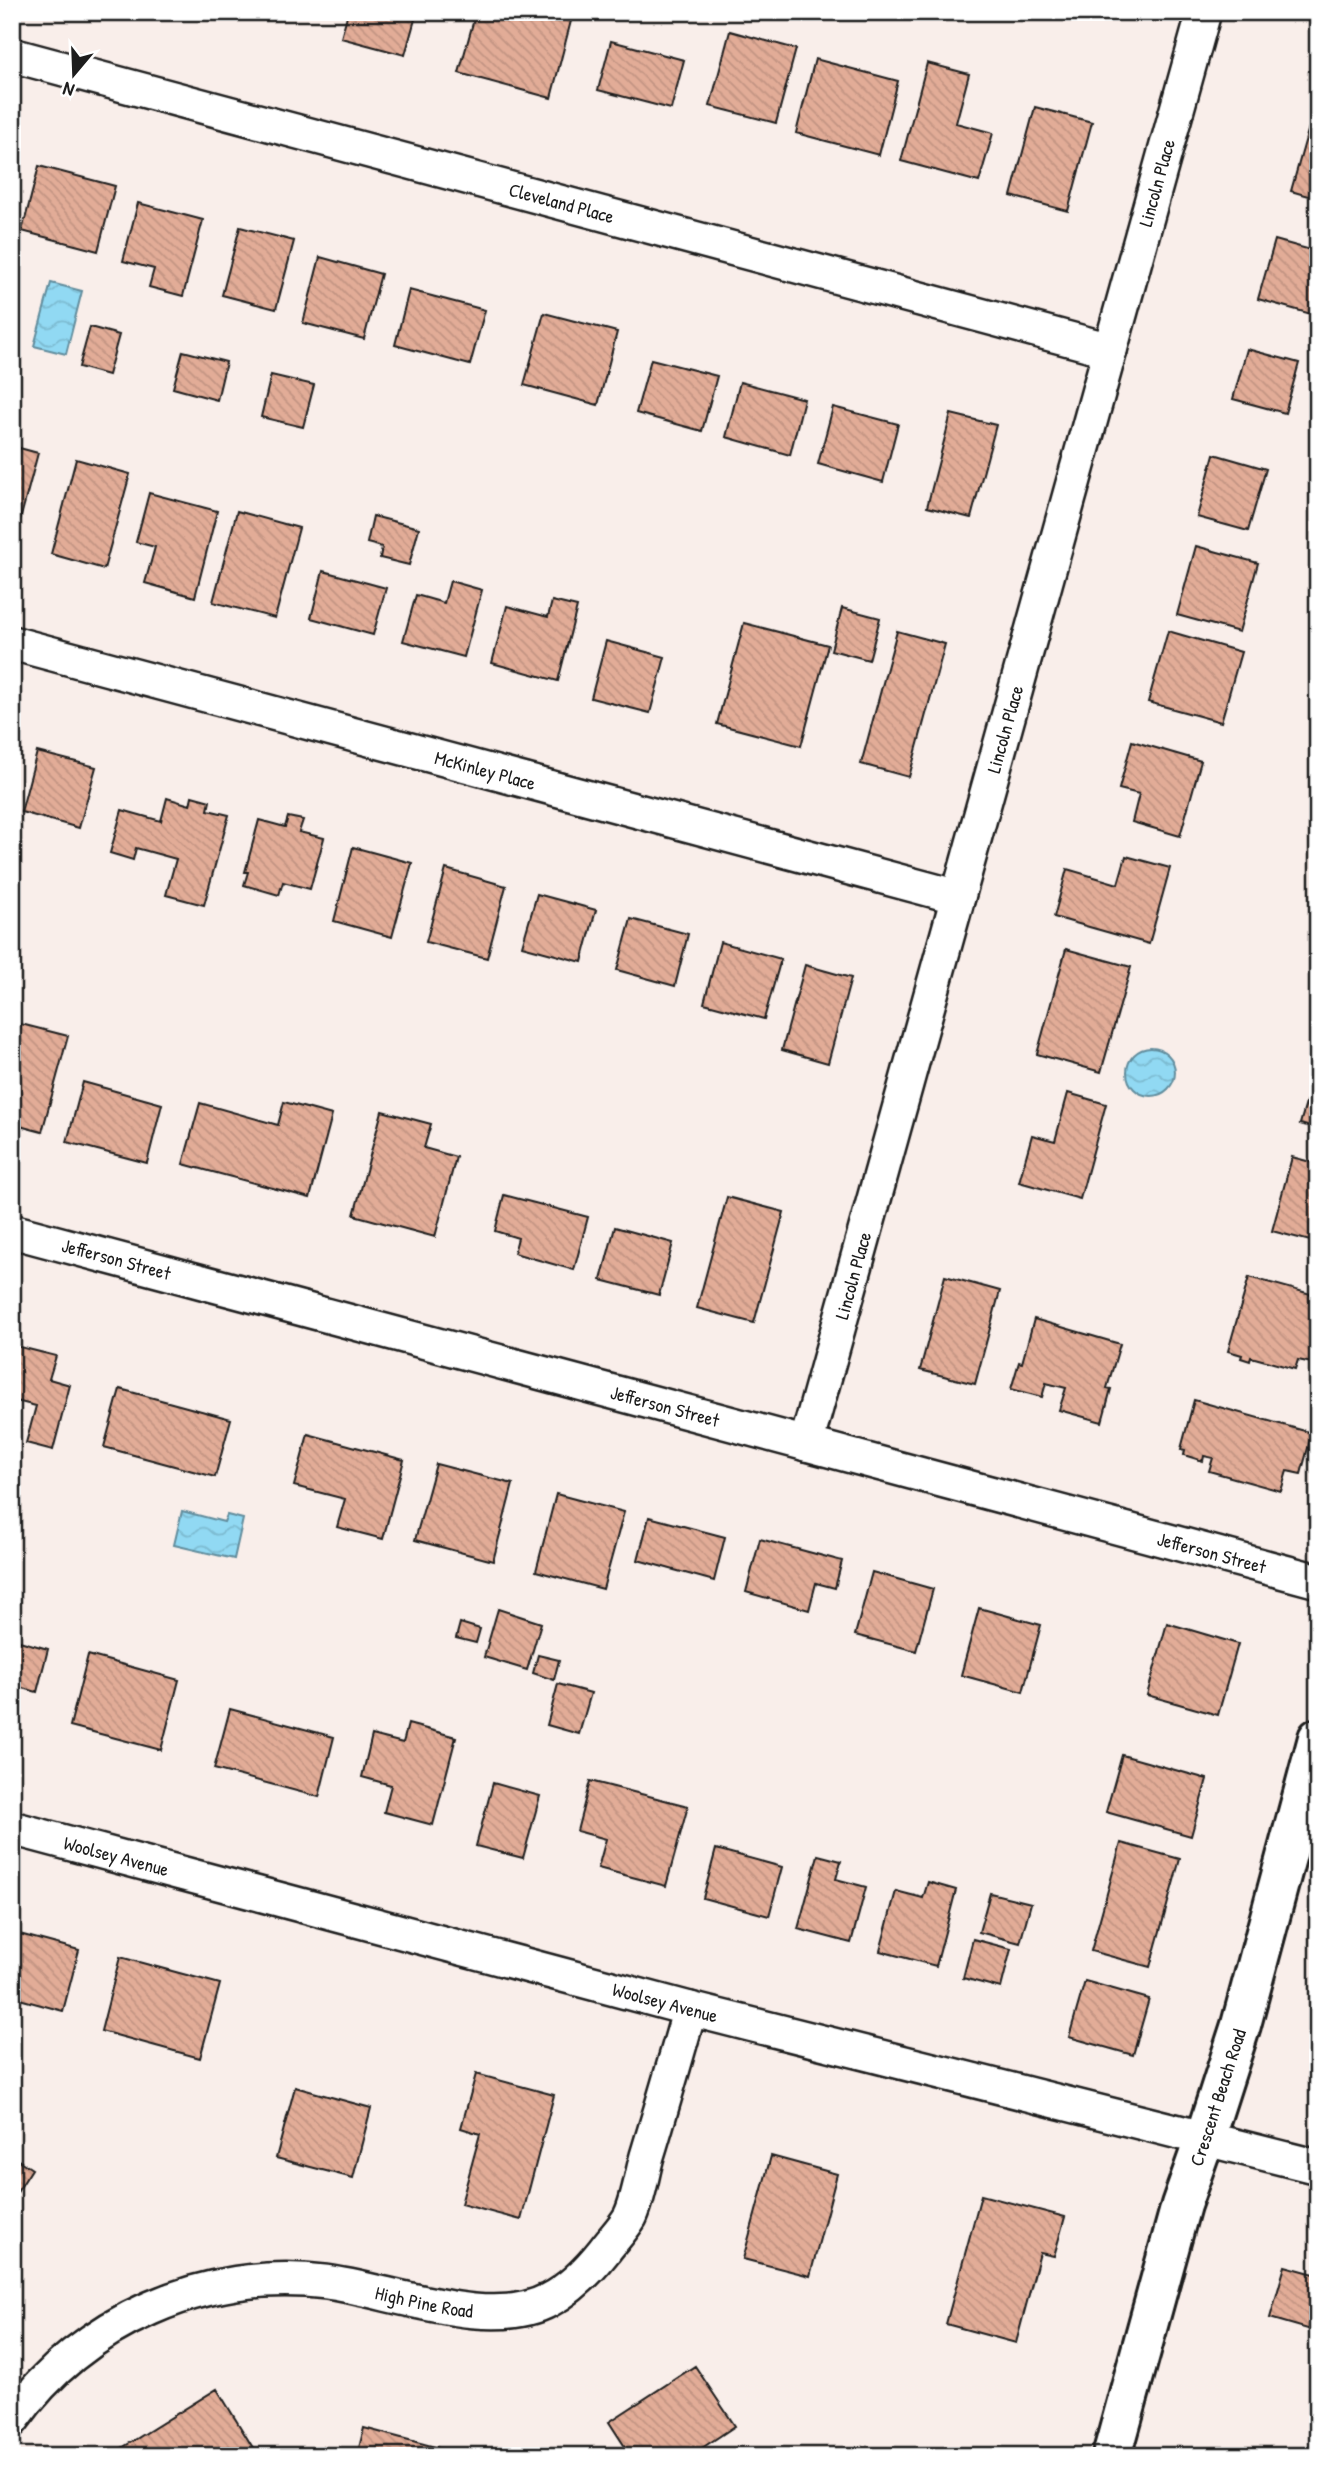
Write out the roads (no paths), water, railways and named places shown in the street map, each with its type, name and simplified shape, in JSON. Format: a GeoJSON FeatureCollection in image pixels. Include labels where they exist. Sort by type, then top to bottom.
{"type":"FeatureCollection","features":[{"type":"Feature","properties":{"kind":"street","name":"Lincoln Place"},"geometry":{"type":"LineString","coordinates":[[806,1444],[1204,12]]}},
{"type":"Feature","properties":{"kind":"street","name":"Cleveland Place"},"geometry":{"type":"LineString","coordinates":[[12,55],[1111,349]]}},
{"type":"Feature","properties":{"kind":"street","name":"McKinley Place"},"geometry":{"type":"LineString","coordinates":[[12,643],[958,897]]}},
{"type":"Feature","properties":{"kind":"street","name":"Jefferson Street"},"geometry":{"type":"LineString","coordinates":[[12,1231],[1318,1581]]}},
{"type":"Feature","properties":{"kind":"street","name":"Crescent Beach Road"},"geometry":{"type":"LineString","coordinates":[[1112,2456],[1181,2205],[1241,2025],[1318,1738]]}},
{"type":"Feature","properties":{"kind":"street","name":"Woolsey Avenue"},"geometry":{"type":"LineString","coordinates":[[12,1828],[690,2009],[1318,2167]]}},
{"type":"Feature","properties":{"kind":"street","name":"High Pine Road"},"geometry":{"type":"LineString","coordinates":[[12,2420],[52,2373],[104,2331],[170,2299],[231,2283],[271,2279],[327,2282],[476,2312],[513,2311],[548,2301],[586,2274],[630,2217],[690,2009]]}},
{"type":"Feature","properties":{"kind":"water"},"geometry":{"type":"Polygon","coordinates":[[[51,283],[82,291],[66,354],[34,346],[51,283]]]}},
{"type":"Feature","properties":{"kind":"water"},"geometry":{"type":"Polygon","coordinates":[[[1151,1048],[1168,1055],[1175,1072],[1168,1089],[1151,1096],[1134,1089],[1127,1072],[1134,1055],[1151,1048]]]}},
{"type":"Feature","properties":{"kind":"water"},"geometry":{"type":"Polygon","coordinates":[[[182,1511],[224,1522],[227,1515],[243,1519],[234,1559],[174,1545],[182,1511]]]}}]}
